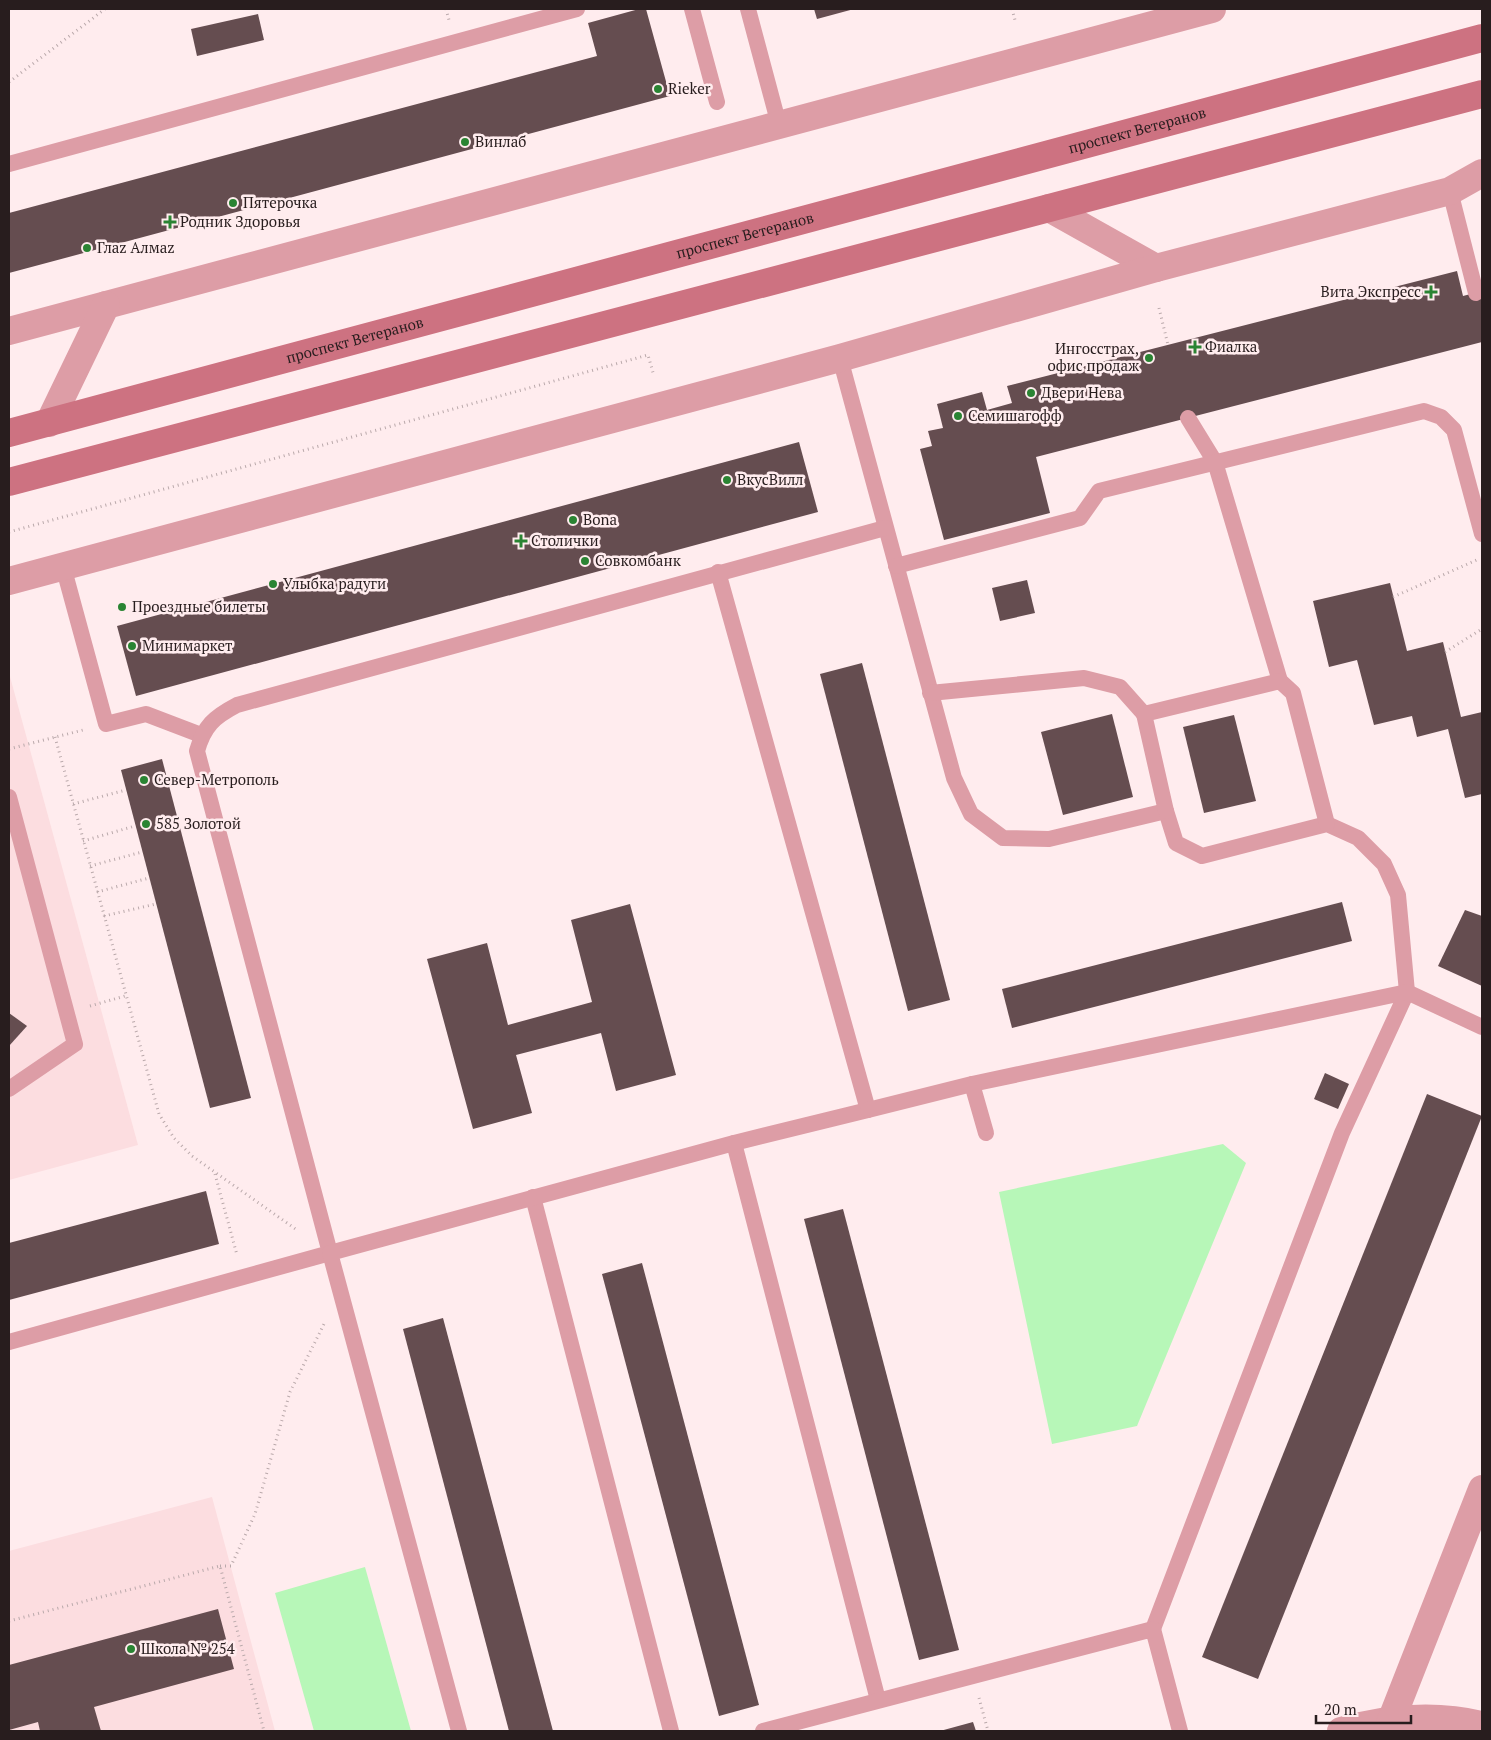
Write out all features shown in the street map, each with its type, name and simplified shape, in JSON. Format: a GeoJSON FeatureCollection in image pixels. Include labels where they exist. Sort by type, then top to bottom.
{"type":"FeatureCollection","features":[{"type":"Feature","properties":{"kind":"main road","name":"проспект Ветеранов"},"geometry":{"type":"LineString","coordinates":[[9,433],[1482,38]]}},
{"type":"Feature","properties":{"kind":"main road"},"geometry":{"type":"LineString","coordinates":[[9,482],[1482,94]]}},
{"type":"Feature","properties":{"kind":"street"},"geometry":{"type":"LineString","coordinates":[[9,331],[1212,9]]}},
{"type":"Feature","properties":{"kind":"street"},"geometry":{"type":"LineString","coordinates":[[9,581],[840,358],[1156,268],[1450,191],[1482,174]]}},
{"type":"Feature","properties":{"kind":"street"},"geometry":{"type":"LineString","coordinates":[[1049,208],[1156,268]]}},
{"type":"Feature","properties":{"kind":"street"},"geometry":{"type":"LineString","coordinates":[[49,423],[106,305]]}},
{"type":"Feature","properties":{"kind":"street"},"geometry":{"type":"LineString","coordinates":[[1389,1726],[1482,1490]]}},
{"type":"Feature","properties":{"kind":"street"},"geometry":{"type":"LineString","coordinates":[[1341,1731],[1389,1726],[1436,1718],[1482,1725]]}},
{"type":"Feature","properties":{"kind":"lane"},"geometry":{"type":"LineString","coordinates":[[9,164],[577,9]]}},
{"type":"Feature","properties":{"kind":"lane"},"geometry":{"type":"LineString","coordinates":[[692,9],[717,102]]}},
{"type":"Feature","properties":{"kind":"lane"},"geometry":{"type":"LineString","coordinates":[[748,9],[780,125]]}},
{"type":"Feature","properties":{"kind":"lane"},"geometry":{"type":"LineString","coordinates":[[1450,191],[1476,293]]}},
{"type":"Feature","properties":{"kind":"lane"},"geometry":{"type":"LineString","coordinates":[[840,358],[954,778],[972,814],[1003,838],[1049,839],[1166,810]]}},
{"type":"Feature","properties":{"kind":"lane"},"geometry":{"type":"LineString","coordinates":[[896,566],[1080,518],[1099,491],[1424,411],[1441,416],[1454,430],[1482,534]]}},
{"type":"Feature","properties":{"kind":"lane"},"geometry":{"type":"LineString","coordinates":[[1188,418],[1215,462],[1280,681],[1292,693],[1327,824]]}},
{"type":"Feature","properties":{"kind":"lane"},"geometry":{"type":"LineString","coordinates":[[459,1731],[197,751],[201,735],[217,716],[237,705],[718,572],[885,528]]}},
{"type":"Feature","properties":{"kind":"lane"},"geometry":{"type":"LineString","coordinates":[[63,566],[106,724],[146,714],[201,735]]}},
{"type":"Feature","properties":{"kind":"lane"},"geometry":{"type":"LineString","coordinates":[[718,572],[868,1110]]}},
{"type":"Feature","properties":{"kind":"lane"},"geometry":{"type":"LineString","coordinates":[[930,694],[1084,678],[1120,687],[1144,714],[1166,810],[1176,842],[1202,856],[1327,824],[1358,838],[1384,864],[1398,895],[1407,992],[1342,1133],[1153,1629],[1180,1731]]}},
{"type":"Feature","properties":{"kind":"lane"},"geometry":{"type":"LineString","coordinates":[[1144,714],[1280,681]]}},
{"type":"Feature","properties":{"kind":"lane"},"geometry":{"type":"LineString","coordinates":[[9,797],[75,1044],[9,1089]]}},
{"type":"Feature","properties":{"kind":"lane"},"geometry":{"type":"LineString","coordinates":[[9,1342],[533,1197],[972,1084],[1407,992],[1482,1027]]}},
{"type":"Feature","properties":{"kind":"lane"},"geometry":{"type":"LineString","coordinates":[[972,1084],[986,1133]]}},
{"type":"Feature","properties":{"kind":"lane"},"geometry":{"type":"LineString","coordinates":[[734,1144],[878,1700]]}},
{"type":"Feature","properties":{"kind":"lane"},"geometry":{"type":"LineString","coordinates":[[533,1197],[670,1731]]}},
{"type":"Feature","properties":{"kind":"lane"},"geometry":{"type":"LineString","coordinates":[[763,1731],[1153,1629]]}},
{"type":"Feature","properties":{"kind":"path"},"geometry":{"type":"LineString","coordinates":[[9,82],[105,9]]}},
{"type":"Feature","properties":{"kind":"path"},"geometry":{"type":"LineString","coordinates":[[1012,9],[1015,20]]}},
{"type":"Feature","properties":{"kind":"path"},"geometry":{"type":"LineString","coordinates":[[1159,308],[1168,345]]}},
{"type":"Feature","properties":{"kind":"path"},"geometry":{"type":"LineString","coordinates":[[9,532],[648,355],[655,378]]}},
{"type":"Feature","properties":{"kind":"path"},"geometry":{"type":"LineString","coordinates":[[1393,598],[1482,558]]}},
{"type":"Feature","properties":{"kind":"path"},"geometry":{"type":"LineString","coordinates":[[1445,652],[1482,629]]}},
{"type":"Feature","properties":{"kind":"path"},"geometry":{"type":"LineString","coordinates":[[9,749],[106,724]]}},
{"type":"Feature","properties":{"kind":"path"},"geometry":{"type":"LineString","coordinates":[[55,737],[159,1114],[174,1138],[192,1156],[330,1253]]}},
{"type":"Feature","properties":{"kind":"path"},"geometry":{"type":"LineString","coordinates":[[73,804],[126,790]]}},
{"type":"Feature","properties":{"kind":"path"},"geometry":{"type":"LineString","coordinates":[[84,841],[135,826]]}},
{"type":"Feature","properties":{"kind":"path"},"geometry":{"type":"LineString","coordinates":[[90,866],[142,852]]}},
{"type":"Feature","properties":{"kind":"path"},"geometry":{"type":"LineString","coordinates":[[97,892],[149,878]]}},
{"type":"Feature","properties":{"kind":"path"},"geometry":{"type":"LineString","coordinates":[[104,916],[156,904]]}},
{"type":"Feature","properties":{"kind":"path"},"geometry":{"type":"LineString","coordinates":[[66,1012],[125,996]]}},
{"type":"Feature","properties":{"kind":"path"},"geometry":{"type":"LineString","coordinates":[[215,1172],[243,1277]]}},
{"type":"Feature","properties":{"kind":"path"},"geometry":{"type":"LineString","coordinates":[[9,1621],[220,1566],[231,1566],[255,1514],[290,1392],[340,1290]]}},
{"type":"Feature","properties":{"kind":"path"},"geometry":{"type":"LineString","coordinates":[[220,1566],[264,1731]]}},
{"type":"Feature","properties":{"kind":"path"},"geometry":{"type":"LineString","coordinates":[[973,1676],[988,1731]]}},
{"type":"Feature","properties":{"kind":"shaded area"},"geometry":{"type":"Polygon","coordinates":[[[9,673],[138,1145],[9,1180],[9,673]]]}},
{"type":"Feature","properties":{"kind":"shaded area","name":"Школа № 254"},"geometry":{"type":"Polygon","coordinates":[[[212,1497],[275,1731],[9,1731],[9,1551],[212,1497]]]}},
{"type":"Feature","properties":{"kind":"green space"},"geometry":{"type":"Polygon","coordinates":[[[1223,1144],[1246,1163],[1137,1426],[1052,1444],[999,1192],[1223,1144]]]}},
{"type":"Feature","properties":{"kind":"green space"},"geometry":{"type":"Polygon","coordinates":[[[365,1567],[411,1731],[314,1731],[275,1593],[365,1567]]]}},
{"type":"Feature","properties":{"kind":"building"},"geometry":{"type":"Polygon","coordinates":[[[639,9],[646,9],[670,96],[9,273],[9,213],[597,56],[588,23],[639,9]]]}},
{"type":"Feature","properties":{"kind":"building"},"geometry":{"type":"Polygon","coordinates":[[[814,9],[854,9],[817,19],[814,9]]]}},
{"type":"Feature","properties":{"kind":"building"},"geometry":{"type":"Polygon","coordinates":[[[258,14],[264,40],[197,56],[191,29],[258,14]]]}},
{"type":"Feature","properties":{"kind":"building"},"geometry":{"type":"Polygon","coordinates":[[[1457,271],[1463,296],[1482,291],[1482,342],[1036,457],[1050,513],[944,540],[920,449],[932,446],[928,431],[943,428],[937,404],[982,392],[987,410],[1012,403],[1007,386],[1457,271]]]}},
{"type":"Feature","properties":{"kind":"building"},"geometry":{"type":"Polygon","coordinates":[[[799,442],[818,512],[136,696],[117,626],[799,442]]]}},
{"type":"Feature","properties":{"kind":"building"},"geometry":{"type":"Polygon","coordinates":[[[1027,580],[1035,613],[1000,621],[992,588],[1027,580]]]}},
{"type":"Feature","properties":{"kind":"building"},"geometry":{"type":"Polygon","coordinates":[[[1390,583],[1407,651],[1443,642],[1461,717],[1482,712],[1482,794],[1465,798],[1448,729],[1417,737],[1412,716],[1374,725],[1357,660],[1329,667],[1313,601],[1390,583]]]}},
{"type":"Feature","properties":{"kind":"building"},"geometry":{"type":"Polygon","coordinates":[[[862,663],[950,1000],[908,1011],[820,674],[862,663]]]}},
{"type":"Feature","properties":{"kind":"building"},"geometry":{"type":"Polygon","coordinates":[[[1112,714],[1133,797],[1063,815],[1041,732],[1112,714]]]}},
{"type":"Feature","properties":{"kind":"building"},"geometry":{"type":"Polygon","coordinates":[[[1234,715],[1256,801],[1204,813],[1183,727],[1234,715]]]}},
{"type":"Feature","properties":{"kind":"building"},"geometry":{"type":"Polygon","coordinates":[[[162,759],[251,1098],[210,1108],[121,770],[162,759]]]}},
{"type":"Feature","properties":{"kind":"building"},"geometry":{"type":"Polygon","coordinates":[[[1342,902],[1352,941],[1012,1028],[1002,989],[1342,902]]]}},
{"type":"Feature","properties":{"kind":"building"},"geometry":{"type":"Polygon","coordinates":[[[630,904],[676,1075],[616,1091],[601,1033],[516,1055],[532,1113],[473,1129],[427,959],[487,943],[508,1025],[592,1002],[571,920],[630,904]]]}},
{"type":"Feature","properties":{"kind":"building"},"geometry":{"type":"Polygon","coordinates":[[[1465,910],[1482,916],[1482,986],[1438,966],[1465,910]]]}},
{"type":"Feature","properties":{"kind":"building"},"geometry":{"type":"Polygon","coordinates":[[[9,1013],[27,1026],[9,1046],[9,1013]]]}},
{"type":"Feature","properties":{"kind":"building"},"geometry":{"type":"Polygon","coordinates":[[[1325,1073],[1349,1084],[1338,1109],[1314,1099],[1325,1073]]]}},
{"type":"Feature","properties":{"kind":"building"},"geometry":{"type":"Polygon","coordinates":[[[1427,1094],[1482,1116],[1258,1679],[1202,1657],[1427,1094]]]}},
{"type":"Feature","properties":{"kind":"building"},"geometry":{"type":"Polygon","coordinates":[[[206,1191],[219,1244],[9,1300],[9,1243],[206,1191]]]}},
{"type":"Feature","properties":{"kind":"building"},"geometry":{"type":"Polygon","coordinates":[[[843,1209],[959,1650],[919,1660],[804,1219],[843,1209]]]}},
{"type":"Feature","properties":{"kind":"building"},"geometry":{"type":"Polygon","coordinates":[[[642,1263],[759,1705],[719,1716],[602,1274],[642,1263]]]}},
{"type":"Feature","properties":{"kind":"building"},"geometry":{"type":"Polygon","coordinates":[[[443,1318],[553,1731],[509,1731],[403,1329],[443,1318]]]}},
{"type":"Feature","properties":{"kind":"building"},"geometry":{"type":"Polygon","coordinates":[[[218,1609],[234,1669],[94,1707],[101,1731],[40,1731],[38,1722],[9,1730],[9,1665],[218,1609]]]}},
{"type":"Feature","properties":{"kind":"building"},"geometry":{"type":"Polygon","coordinates":[[[973,1722],[976,1731],[940,1731],[973,1722]]]}},
{"type":"Feature","properties":{"kind":"place","name":"Rieker"},"geometry":{"type":"Point","coordinates":[658,89]}},
{"type":"Feature","properties":{"kind":"place","name":"Винлаб"},"geometry":{"type":"Point","coordinates":[465,142]}},
{"type":"Feature","properties":{"kind":"place","name":"Пятерочка"},"geometry":{"type":"Point","coordinates":[233,203]}},
{"type":"Feature","properties":{"kind":"place","name":"Родник Здоровья"},"geometry":{"type":"Point","coordinates":[170,222]}},
{"type":"Feature","properties":{"kind":"place","name":"Глаz Алмаz"},"geometry":{"type":"Point","coordinates":[87,248]}},
{"type":"Feature","properties":{"kind":"place","name":"Вита Экспресс"},"geometry":{"type":"Point","coordinates":[1431,292]}},
{"type":"Feature","properties":{"kind":"place","name":"Фиалка"},"geometry":{"type":"Point","coordinates":[1195,347]}},
{"type":"Feature","properties":{"kind":"place","name":"Ингосстрах, офис продаж"},"geometry":{"type":"Point","coordinates":[1149,358]}},
{"type":"Feature","properties":{"kind":"place","name":"Двери Нева"},"geometry":{"type":"Point","coordinates":[1031,393]}},
{"type":"Feature","properties":{"kind":"place","name":"Семишагофф"},"geometry":{"type":"Point","coordinates":[958,416]}},
{"type":"Feature","properties":{"kind":"place","name":"ВкусВилл"},"geometry":{"type":"Point","coordinates":[727,480]}},
{"type":"Feature","properties":{"kind":"place","name":"Bona"},"geometry":{"type":"Point","coordinates":[573,520]}},
{"type":"Feature","properties":{"kind":"place","name":"Столички"},"geometry":{"type":"Point","coordinates":[521,541]}},
{"type":"Feature","properties":{"kind":"place","name":"Совкомбанк"},"geometry":{"type":"Point","coordinates":[585,561]}},
{"type":"Feature","properties":{"kind":"place","name":"Улыбка радуги"},"geometry":{"type":"Point","coordinates":[273,584]}},
{"type":"Feature","properties":{"kind":"place","name":"Проездные билеты"},"geometry":{"type":"Point","coordinates":[122,607]}},
{"type":"Feature","properties":{"kind":"place","name":"Минимаркет"},"geometry":{"type":"Point","coordinates":[132,646]}},
{"type":"Feature","properties":{"kind":"place","name":"Север-Метрополь"},"geometry":{"type":"Point","coordinates":[144,780]}},
{"type":"Feature","properties":{"kind":"place","name":"585 Золотой"},"geometry":{"type":"Point","coordinates":[146,824]}},
{"type":"Feature","properties":{"kind":"place","name":"Школа № 254"},"geometry":{"type":"Point","coordinates":[131,1649]}}]}
